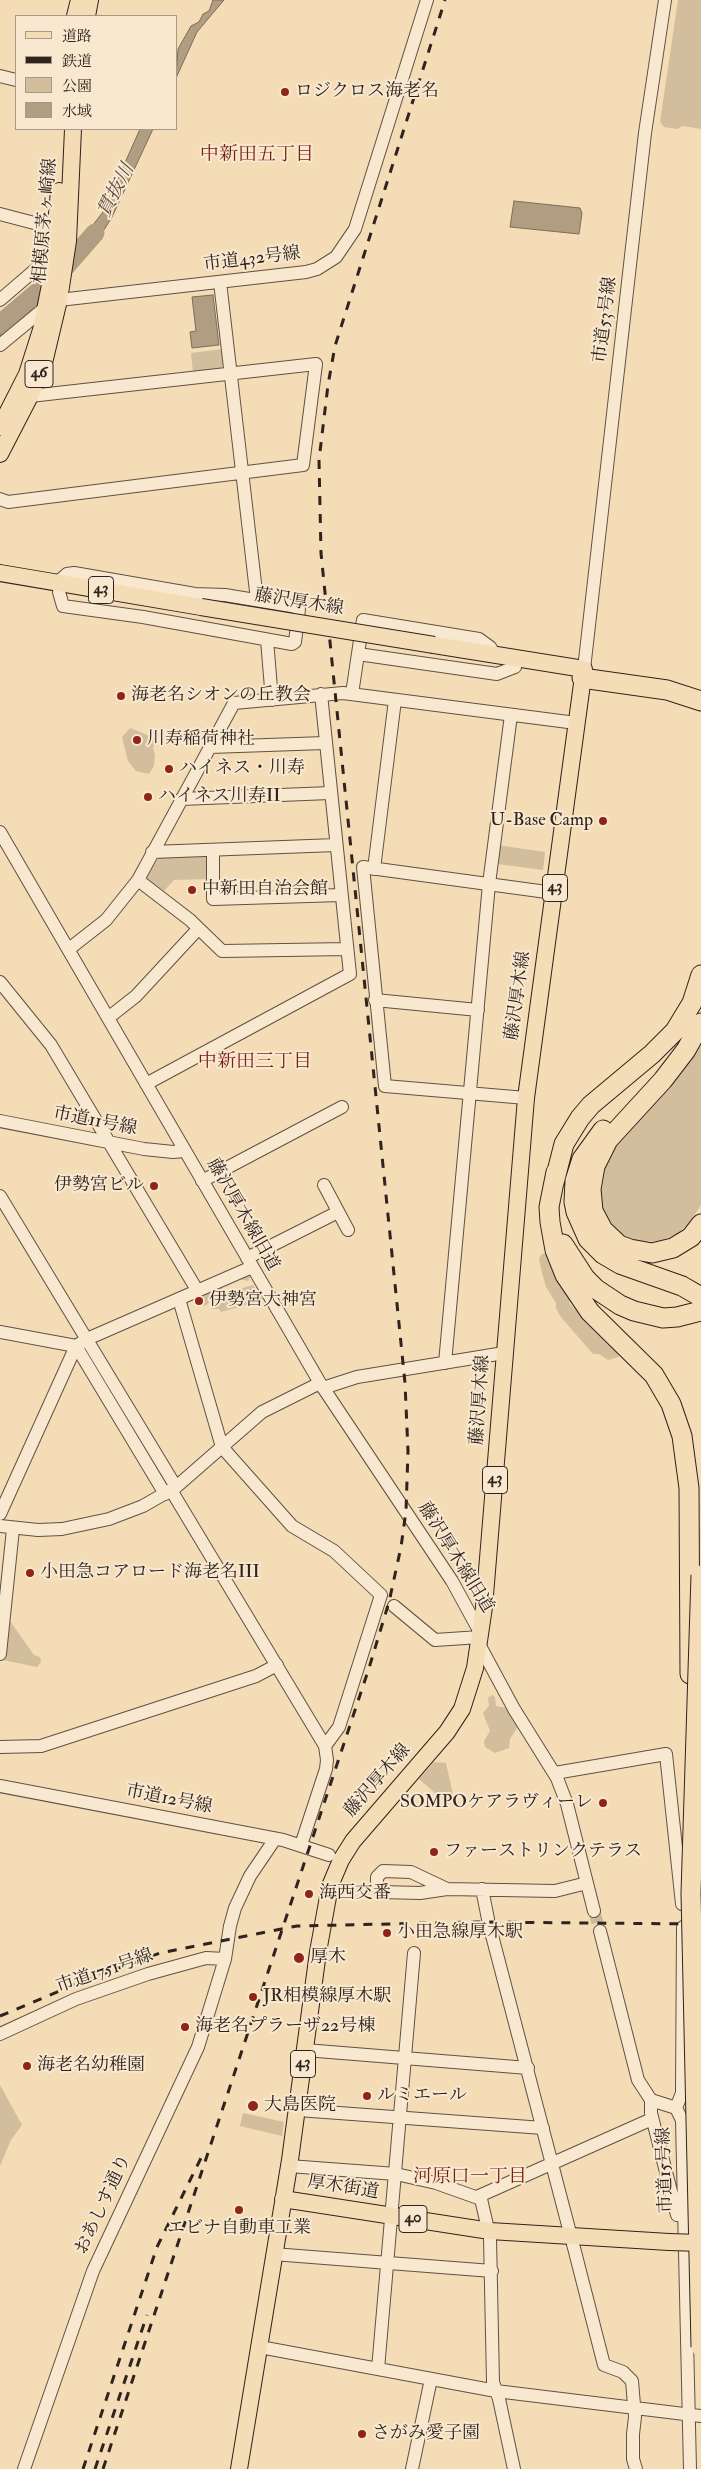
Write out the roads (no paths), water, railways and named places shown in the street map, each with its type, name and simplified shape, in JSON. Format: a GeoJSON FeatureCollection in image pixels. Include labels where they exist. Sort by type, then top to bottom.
{"type":"FeatureCollection","features":[{"type":"Feature","properties":{"kind":"highway"},"geometry":{"type":"LineString","coordinates":[[583,673],[652,678],[701,689]]}},
{"type":"Feature","properties":{"kind":"highway"},"geometry":{"type":"LineString","coordinates":[[583,673],[701,700]]}},
{"type":"Feature","properties":{"kind":"highway"},"geometry":{"type":"LineString","coordinates":[[695,2341],[692,1992],[693,1797],[688,1595],[689,1488],[684,1445],[678,1420],[663,1390],[641,1362],[590,1312],[572,1288],[555,1250],[551,1236],[549,1207],[564,1144],[590,1106],[652,1054],[675,1031],[692,1003],[701,975]]}},
{"type":"Feature","properties":{"kind":"highway"},"geometry":{"type":"LineString","coordinates":[[699,1226],[686,1240],[673,1248],[652,1253],[630,1249],[619,1244],[603,1230],[597,1220],[591,1201],[592,1178],[600,1153],[618,1128],[675,1065],[701,1023]]}},
{"type":"Feature","properties":{"kind":"highway"},"geometry":{"type":"LineString","coordinates":[[675,1065],[605,1128],[582,1159],[574,1192],[576,1212],[584,1231],[595,1247],[611,1260],[682,1286],[701,1297]]}},
{"type":"Feature","properties":{"kind":"highway"},"geometry":{"type":"LineString","coordinates":[[556,1172],[553,1204],[558,1230],[569,1255],[596,1289],[620,1305],[648,1315],[677,1317],[701,1311]]}},
{"type":"Feature","properties":{"kind":"highway"},"geometry":{"type":"LineString","coordinates":[[693,1797],[701,1575]]}},
{"type":"Feature","properties":{"kind":"main road"},"geometry":{"type":"LineString","coordinates":[[75,15],[79,0]]}},
{"type":"Feature","properties":{"kind":"main road"},"geometry":{"type":"LineString","coordinates":[[87,15],[90,0]]}},
{"type":"Feature","properties":{"kind":"main road","name":"相模原茅ヶ崎線"},"geometry":{"type":"LineString","coordinates":[[60,246],[61,130]]}},
{"type":"Feature","properties":{"kind":"main road","name":"相模原茅ヶ崎線"},"geometry":{"type":"LineString","coordinates":[[0,454],[30,396],[44,362],[54,299],[73,130]]}},
{"type":"Feature","properties":{"kind":"main road","name":"相模原茅ヶ崎線"},"geometry":{"type":"LineString","coordinates":[[0,427],[27,374],[54,299]]}},
{"type":"Feature","properties":{"kind":"main road","name":"藤沢厚木線"},"geometry":{"type":"LineString","coordinates":[[0,573],[58,587]]}},
{"type":"Feature","properties":{"kind":"main road","name":"藤沢厚木線"},"geometry":{"type":"LineString","coordinates":[[0,580],[58,587],[433,649],[515,667],[583,673]]}},
{"type":"Feature","properties":{"kind":"main road","name":"藤沢厚木線"},"geometry":{"type":"LineString","coordinates":[[433,649],[495,655],[583,673]]}},
{"type":"Feature","properties":{"kind":"main road","name":"藤沢厚木線"},"geometry":{"type":"LineString","coordinates":[[283,2199],[298,2110],[324,1909],[336,1871],[350,1845],[454,1721],[467,1696],[480,1638],[526,1098],[535,1016],[554,893],[583,673]]}},
{"type":"Feature","properties":{"kind":"main road","name":"厚木街道"},"geometry":{"type":"LineString","coordinates":[[238,2469],[260,2347],[283,2199],[490,2231],[701,2243]]}},
{"type":"Feature","properties":{"kind":"street","name":"市道432号線"},"geometry":{"type":"LineString","coordinates":[[54,299],[306,272],[327,264],[344,248],[355,229],[427,0]]}},
{"type":"Feature","properties":{"kind":"street","name":"市道53号線"},"geometry":{"type":"LineString","coordinates":[[583,673],[645,133],[665,0]]}},
{"type":"Feature","properties":{"kind":"street"},"geometry":{"type":"LineString","coordinates":[[0,76],[15,80]]}},
{"type":"Feature","properties":{"kind":"street"},"geometry":{"type":"LineString","coordinates":[[0,214],[60,246],[0,300]]}},
{"type":"Feature","properties":{"kind":"street"},"geometry":{"type":"LineString","coordinates":[[220,282],[257,600]]}},
{"type":"Feature","properties":{"kind":"street"},"geometry":{"type":"LineString","coordinates":[[0,345],[54,299]]}},
{"type":"Feature","properties":{"kind":"street"},"geometry":{"type":"LineString","coordinates":[[0,499],[8,502],[303,465],[316,364],[30,396]]}},
{"type":"Feature","properties":{"kind":"street"},"geometry":{"type":"LineString","coordinates":[[74,573],[195,594],[225,594],[299,609],[295,642],[292,644],[143,617],[64,606],[58,587],[67,574],[74,573]]}},
{"type":"Feature","properties":{"kind":"street"},"geometry":{"type":"LineString","coordinates":[[352,694],[363,620],[479,639],[495,655]]}},
{"type":"Feature","properties":{"kind":"street"},"geometry":{"type":"LineString","coordinates":[[267,640],[272,700]]}},
{"type":"Feature","properties":{"kind":"street"},"geometry":{"type":"LineString","coordinates":[[358,654],[497,674],[515,667]]}},
{"type":"Feature","properties":{"kind":"street"},"geometry":{"type":"LineString","coordinates":[[146,1084],[350,974],[321,694]]}},
{"type":"Feature","properties":{"kind":"street"},"geometry":{"type":"LineString","coordinates":[[69,949],[106,920],[138,880],[234,703],[321,694],[352,694],[576,723]]}},
{"type":"Feature","properties":{"kind":"street"},"geometry":{"type":"LineString","coordinates":[[374,869],[395,700]]}},
{"type":"Feature","properties":{"kind":"street"},"geometry":{"type":"LineString","coordinates":[[445,1363],[489,884],[510,715]]}},
{"type":"Feature","properties":{"kind":"street"},"geometry":{"type":"LineString","coordinates":[[210,747],[325,742]]}},
{"type":"Feature","properties":{"kind":"street"},"geometry":{"type":"LineString","coordinates":[[181,799],[330,793]]}},
{"type":"Feature","properties":{"kind":"street","name":"藤沢厚木線旧道"},"geometry":{"type":"LineString","coordinates":[[0,832],[321,1386],[452,1581],[514,1710],[555,1773],[567,1804],[594,1911]]}},
{"type":"Feature","properties":{"kind":"street"},"geometry":{"type":"LineString","coordinates":[[152,852],[336,845]]}},
{"type":"Feature","properties":{"kind":"street"},"geometry":{"type":"LineString","coordinates":[[213,850],[214,899],[341,895]]}},
{"type":"Feature","properties":{"kind":"street"},"geometry":{"type":"LineString","coordinates":[[526,1098],[385,1086],[363,867],[554,893]]}},
{"type":"Feature","properties":{"kind":"street"},"geometry":{"type":"LineString","coordinates":[[138,880],[198,928],[222,951],[347,949]]}},
{"type":"Feature","properties":{"kind":"street"},"geometry":{"type":"LineString","coordinates":[[108,1018],[136,996],[198,928]]}},
{"type":"Feature","properties":{"kind":"street"},"geometry":{"type":"LineString","coordinates":[[0,982],[50,1046],[197,1290]]}},
{"type":"Feature","properties":{"kind":"street"},"geometry":{"type":"LineString","coordinates":[[375,1000],[478,1010]]}},
{"type":"Feature","properties":{"kind":"street"},"geometry":{"type":"LineString","coordinates":[[202,1181],[342,1106]]}},
{"type":"Feature","properties":{"kind":"street","name":"市道11号線"},"geometry":{"type":"LineString","coordinates":[[0,1121],[109,1143],[173,1152],[184,1151]]}},
{"type":"Feature","properties":{"kind":"street"},"geometry":{"type":"LineString","coordinates":[[324,1185],[348,1230]]}},
{"type":"Feature","properties":{"kind":"street"},"geometry":{"type":"LineString","coordinates":[[0,1196],[81,1343],[277,1665],[324,1746],[327,1760],[326,1770],[301,1845]]}},
{"type":"Feature","properties":{"kind":"street"},"geometry":{"type":"LineString","coordinates":[[0,1332],[81,1343],[197,1290],[338,1212]]}},
{"type":"Feature","properties":{"kind":"street"},"geometry":{"type":"LineString","coordinates":[[179,1299],[222,1447],[292,1526],[334,1551],[381,1595],[339,1727],[324,1746]]}},
{"type":"Feature","properties":{"kind":"street"},"geometry":{"type":"LineString","coordinates":[[0,1514],[81,1343]]}},
{"type":"Feature","properties":{"kind":"street"},"geometry":{"type":"LineString","coordinates":[[0,1526],[13,1529],[46,1530],[88,1525],[128,1512],[171,1490],[262,1412],[321,1386],[357,1377],[504,1353]]}},
{"type":"Feature","properties":{"kind":"street"},"geometry":{"type":"LineString","coordinates":[[0,1654],[13,1529]]}},
{"type":"Feature","properties":{"kind":"street"},"geometry":{"type":"LineString","coordinates":[[394,1606],[434,1640],[480,1638]]}},
{"type":"Feature","properties":{"kind":"street"},"geometry":{"type":"LineString","coordinates":[[0,1747],[41,1746],[256,1676],[277,1665]]}},
{"type":"Feature","properties":{"kind":"street"},"geometry":{"type":"LineString","coordinates":[[555,1773],[666,1754],[682,1893],[682,2093],[676,2108]]}},
{"type":"Feature","properties":{"kind":"street","name":"市道12号線"},"geometry":{"type":"LineString","coordinates":[[0,1786],[275,1839],[301,1845],[329,1855]]}},
{"type":"Feature","properties":{"kind":"street","name":"おあしす通り"},"geometry":{"type":"LineString","coordinates":[[24,2469],[92,2270],[198,2047],[225,1959],[230,1926],[236,1908],[250,1876],[275,1839]]}},
{"type":"Feature","properties":{"kind":"street"},"geometry":{"type":"LineString","coordinates":[[324,1909],[323,1894],[331,1862],[329,1855],[341,1852],[350,1845]]}},
{"type":"Feature","properties":{"kind":"street"},"geometry":{"type":"LineString","coordinates":[[447,1890],[411,1872],[383,1871],[377,1877],[377,1888],[381,1892],[420,1893],[482,1889],[555,1891],[587,1883]]}},
{"type":"Feature","properties":{"kind":"street"},"geometry":{"type":"LineString","coordinates":[[420,1893],[424,1878]]}},
{"type":"Feature","properties":{"kind":"street"},"geometry":{"type":"LineString","coordinates":[[482,1889],[569,2228]]}},
{"type":"Feature","properties":{"kind":"street"},"geometry":{"type":"LineString","coordinates":[[600,1931],[638,2080],[651,2100],[652,2119],[677,2215]]}},
{"type":"Feature","properties":{"kind":"street"},"geometry":{"type":"LineString","coordinates":[[378,2369],[414,1953]]}},
{"type":"Feature","properties":{"kind":"street","name":"市道1751号線"},"geometry":{"type":"LineString","coordinates":[[0,2034],[76,1999],[148,1974],[206,1958],[225,1959]]}},
{"type":"Feature","properties":{"kind":"street"},"geometry":{"type":"LineString","coordinates":[[305,2050],[528,2068]]}},
{"type":"Feature","properties":{"kind":"street","name":"市道15号線"},"geometry":{"type":"LineString","coordinates":[[651,2100],[676,2108],[682,2120],[686,2254],[695,2341]]}},
{"type":"Feature","properties":{"kind":"street"},"geometry":{"type":"LineString","coordinates":[[298,2110],[543,2128]]}},
{"type":"Feature","properties":{"kind":"street"},"geometry":{"type":"LineString","coordinates":[[289,2166],[396,2174],[436,2183],[479,2196],[652,2119]]}},
{"type":"Feature","properties":{"kind":"street"},"geometry":{"type":"LineString","coordinates":[[479,2196],[490,2231],[493,2382],[514,2469]]}},
{"type":"Feature","properties":{"kind":"street"},"geometry":{"type":"LineString","coordinates":[[573,2244],[604,2365],[628,2376],[632,2381],[634,2409],[632,2434],[636,2469]]}},
{"type":"Feature","properties":{"kind":"street"},"geometry":{"type":"LineString","coordinates":[[273,2254],[492,2271]]}},
{"type":"Feature","properties":{"kind":"street"},"geometry":{"type":"LineString","coordinates":[[690,2469],[694,2415],[695,2341]]}},
{"type":"Feature","properties":{"kind":"street"},"geometry":{"type":"LineString","coordinates":[[260,2347],[496,2391],[694,2415]]}},
{"type":"Feature","properties":{"kind":"street"},"geometry":{"type":"LineString","coordinates":[[412,2469],[431,2379]]}},
{"type":"Feature","properties":{"kind":"water"},"geometry":{"type":"Polygon","coordinates":[[[213,0],[224,0],[197,32],[178,74],[178,49],[191,26],[199,22],[203,14],[209,11],[213,0]]]}},
{"type":"Feature","properties":{"kind":"water","name":"貫抜川"},"geometry":{"type":"Polygon","coordinates":[[[140,130],[153,130],[112,217],[97,241],[78,265],[79,243],[103,212],[140,130]]]}},
{"type":"Feature","properties":{"kind":"water"},"geometry":{"type":"Polygon","coordinates":[[[514,201],[580,208],[582,213],[579,234],[510,227],[514,201]]]}},
{"type":"Feature","properties":{"kind":"water"},"geometry":{"type":"Polygon","coordinates":[[[39,284],[34,307],[0,339],[0,319],[39,284]]]}},
{"type":"Feature","properties":{"kind":"water"},"geometry":{"type":"Polygon","coordinates":[[[213,295],[219,345],[192,348],[190,332],[196,331],[192,297],[213,295]]]}},
{"type":"Feature","properties":{"kind":"waterway"},"geometry":{"type":"LineString","coordinates":[[0,324],[60,273],[95,233]]}},
{"type":"Feature","properties":{"kind":"waterway"},"geometry":{"type":"LineString","coordinates":[[114,1395],[166,1483]]}},
{"type":"Feature","properties":{"kind":"tunnel"},"geometry":{"type":"LineString","coordinates":[[594,1911],[600,1931]]}},
{"type":"Feature","properties":{"kind":"railway"},"geometry":{"type":"LineString","coordinates":[[103,2469],[369,1668],[389,1602],[401,1547],[406,1511],[408,1451],[405,1383],[321,553],[319,460],[328,385],[335,346],[445,0]]}},
{"type":"Feature","properties":{"kind":"railway"},"geometry":{"type":"LineString","coordinates":[[0,2016],[81,1982],[160,1953],[297,1926],[477,1922],[701,1924]]}},
{"type":"Feature","properties":{"kind":"railway"},"geometry":{"type":"LineString","coordinates":[[83,2469],[157,2247],[203,2154]]}},
{"type":"Feature","properties":{"kind":"railway"},"geometry":{"type":"LineString","coordinates":[[95,2469],[147,2315]]}},
{"type":"Feature","properties":{"kind":"place","name":"ロジクロス海老名"},"geometry":{"type":"Point","coordinates":[285,92]}},
{"type":"Feature","properties":{"kind":"place","name":"海老名シオンの丘教会"},"geometry":{"type":"Point","coordinates":[121,696]}},
{"type":"Feature","properties":{"kind":"place","name":"川寿稲荷神社"},"geometry":{"type":"Point","coordinates":[137,740]}},
{"type":"Feature","properties":{"kind":"place","name":"ハイネス・川寿"},"geometry":{"type":"Point","coordinates":[169,769]}},
{"type":"Feature","properties":{"kind":"place","name":"ハイネス川寿II"},"geometry":{"type":"Point","coordinates":[148,797]}},
{"type":"Feature","properties":{"kind":"place","name":"U-Base Camp"},"geometry":{"type":"Point","coordinates":[603,821]}},
{"type":"Feature","properties":{"kind":"place","name":"中新田自治会館"},"geometry":{"type":"Point","coordinates":[192,890]}},
{"type":"Feature","properties":{"kind":"place","name":"伊勢宮ビル"},"geometry":{"type":"Point","coordinates":[154,1186]}},
{"type":"Feature","properties":{"kind":"place","name":"伊勢宮大神宮"},"geometry":{"type":"Point","coordinates":[199,1301]}},
{"type":"Feature","properties":{"kind":"place","name":"小田急コアロード海老名III"},"geometry":{"type":"Point","coordinates":[30,1573]}},
{"type":"Feature","properties":{"kind":"place","name":"SOMPOケアラヴィーレ"},"geometry":{"type":"Point","coordinates":[603,1803]}},
{"type":"Feature","properties":{"kind":"place","name":"ファーストリンクテラス"},"geometry":{"type":"Point","coordinates":[434,1852]}},
{"type":"Feature","properties":{"kind":"place","name":"海西交番"},"geometry":{"type":"Point","coordinates":[309,1894]}},
{"type":"Feature","properties":{"kind":"place","name":"小田急線厚木駅"},"geometry":{"type":"Point","coordinates":[387,1933]}},
{"type":"Feature","properties":{"kind":"place","name":"厚木"},"geometry":{"type":"Point","coordinates":[299,1958]}},
{"type":"Feature","properties":{"kind":"place","name":"JR相模線厚木駅"},"geometry":{"type":"Point","coordinates":[253,1997]}},
{"type":"Feature","properties":{"kind":"place","name":"海老名プラーザ22号棟"},"geometry":{"type":"Point","coordinates":[185,2027]}},
{"type":"Feature","properties":{"kind":"place","name":"海老名幼稚園"},"geometry":{"type":"Point","coordinates":[27,2066]}},
{"type":"Feature","properties":{"kind":"place","name":"ルミエール"},"geometry":{"type":"Point","coordinates":[367,2096]}},
{"type":"Feature","properties":{"kind":"place","name":"大島医院"},"geometry":{"type":"Point","coordinates":[253,2106]}},
{"type":"Feature","properties":{"kind":"place","name":"エビナ自動車工業"},"geometry":{"type":"Point","coordinates":[239,2210]}},
{"type":"Feature","properties":{"kind":"place","name":"さがみ愛子園"},"geometry":{"type":"Point","coordinates":[362,2434]}},
{"type":"Feature","properties":{"kind":"district","name":"中新田五丁目"},"geometry":{"type":"Point","coordinates":[257,156]}},
{"type":"Feature","properties":{"kind":"district","name":"中新田三丁目"},"geometry":{"type":"Point","coordinates":[255,1063]}},
{"type":"Feature","properties":{"kind":"district","name":"河原口一丁目"},"geometry":{"type":"Point","coordinates":[470,2178]}}]}
